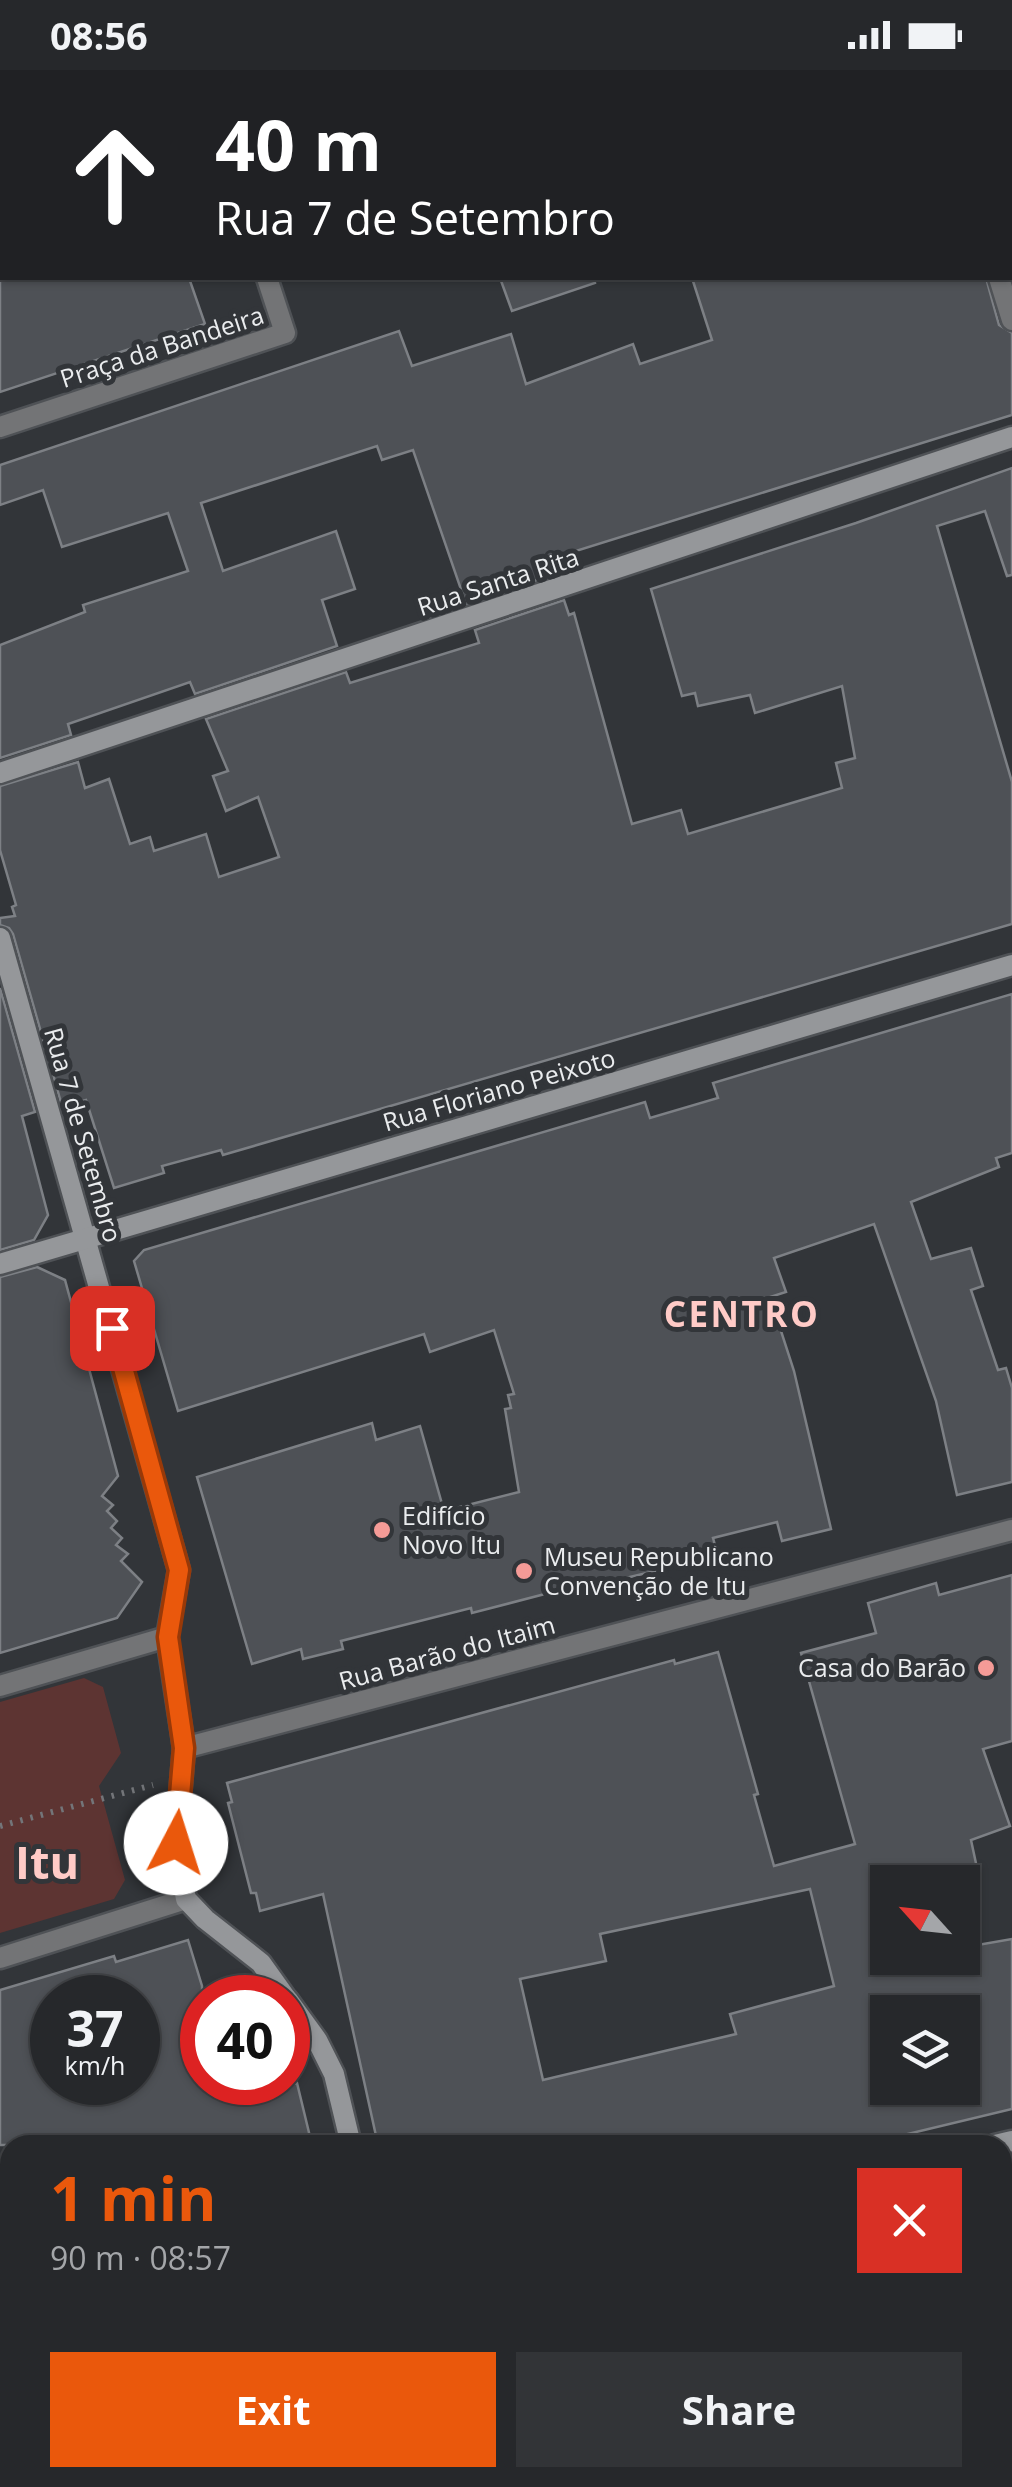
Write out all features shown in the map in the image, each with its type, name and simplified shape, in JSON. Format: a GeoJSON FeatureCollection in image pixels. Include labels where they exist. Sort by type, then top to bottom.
{"type":"FeatureCollection","features":[{"type":"Feature","properties":{"kind":"street","name":"Praça da Bandeira"},"geometry":{"type":"LineString","coordinates":[[0,427],[285,333],[269,280]]}},
{"type":"Feature","properties":{"kind":"street"},"geometry":{"type":"LineString","coordinates":[[1000,280],[1012,320]]}},
{"type":"Feature","properties":{"kind":"street","name":"Rua Santa Rita"},"geometry":{"type":"LineString","coordinates":[[0,773],[1012,437]]}},
{"type":"Feature","properties":{"kind":"street","name":"Rua 7 de Setembro"},"geometry":{"type":"LineString","coordinates":[[0,938],[179,1570],[168,1637],[184,1748],[176,1843],[186,1899]]}},
{"type":"Feature","properties":{"kind":"street","name":"Rua Floriano Peixoto"},"geometry":{"type":"LineString","coordinates":[[0,1264],[1012,965]]}},
{"type":"Feature","properties":{"kind":"street","name":"Rua Barão do Itaim"},"geometry":{"type":"LineString","coordinates":[[184,1748],[1012,1530]]}},
{"type":"Feature","properties":{"kind":"street"},"geometry":{"type":"LineString","coordinates":[[0,1686],[168,1637]]}},
{"type":"Feature","properties":{"kind":"street"},"geometry":{"type":"LineString","coordinates":[[0,1958],[186,1899],[269,1975]]}},
{"type":"Feature","properties":{"kind":"street"},"geometry":{"type":"LineString","coordinates":[[310,2032],[334,2074],[349,2135]]}},
{"type":"Feature","properties":{"kind":"path"},"geometry":{"type":"LineString","coordinates":[[0,1826],[148,1785],[180,1789]]}},
{"type":"Feature","properties":{"kind":"shaded area"},"geometry":{"type":"Polygon","coordinates":[[[84,1678],[103,1687],[121,1753],[99,1786],[125,1880],[114,1899],[0,1933],[0,1702],[84,1678]]]}},
{"type":"Feature","properties":{"kind":"building"},"geometry":{"type":"Polygon","coordinates":[[[0,280],[190,280],[205,324],[0,392],[0,280]]]}},
{"type":"Feature","properties":{"kind":"building"},"geometry":{"type":"Polygon","coordinates":[[[501,280],[594,280],[595,283],[512,311],[501,280]]]}},
{"type":"Feature","properties":{"kind":"building"},"geometry":{"type":"Polygon","coordinates":[[[693,280],[987,280],[999,325],[1012,333],[1012,415],[550,559],[555,574],[466,604],[413,450],[382,460],[377,446],[201,503],[223,571],[336,531],[355,589],[322,600],[337,646],[195,694],[190,682],[68,724],[71,735],[0,758],[0,645],[85,612],[83,605],[188,571],[168,513],[62,547],[43,490],[0,505],[0,465],[399,331],[412,366],[511,334],[526,384],[633,344],[640,364],[712,340],[693,280]]]}},
{"type":"Feature","properties":{"kind":"building"},"geometry":{"type":"Polygon","coordinates":[[[1012,468],[1012,575],[1007,576],[985,511],[937,526],[1012,782],[1012,924],[223,1155],[221,1150],[162,1166],[164,1173],[114,1188],[86,1100],[62,1106],[13,934],[0,925],[0,918],[15,916],[12,907],[16,905],[0,850],[0,786],[78,762],[85,788],[109,779],[130,844],[150,837],[154,851],[206,834],[219,877],[279,857],[258,797],[226,811],[213,776],[228,771],[206,719],[346,672],[350,683],[479,643],[475,630],[564,600],[569,615],[574,613],[632,824],[681,810],[688,834],[842,788],[836,763],[855,758],[842,686],[755,713],[750,695],[698,706],[695,693],[682,696],[651,589],[1012,468]]]}},
{"type":"Feature","properties":{"kind":"building"},"geometry":{"type":"Polygon","coordinates":[[[0,988],[35,1112],[22,1116],[48,1215],[34,1240],[0,1250],[0,988]]]}},
{"type":"Feature","properties":{"kind":"building"},"geometry":{"type":"Polygon","coordinates":[[[1012,994],[1012,1153],[996,1158],[999,1167],[911,1202],[931,1259],[971,1248],[983,1286],[971,1290],[998,1370],[1006,1368],[1012,1388],[1012,1482],[957,1495],[936,1401],[874,1224],[774,1258],[786,1292],[770,1297],[794,1371],[831,1529],[782,1541],[777,1522],[713,1538],[718,1556],[588,1587],[587,1583],[472,1613],[471,1608],[341,1641],[343,1649],[303,1659],[301,1649],[252,1664],[197,1477],[372,1423],[376,1440],[420,1426],[444,1511],[519,1492],[505,1409],[511,1408],[508,1395],[514,1394],[494,1330],[430,1352],[424,1334],[178,1411],[134,1261],[144,1250],[645,1102],[650,1118],[718,1098],[713,1083],[1012,994]]]}},
{"type":"Feature","properties":{"kind":"building"},"geometry":{"type":"Polygon","coordinates":[[[37,1267],[65,1280],[118,1476],[102,1496],[113,1505],[107,1511],[117,1521],[111,1528],[122,1538],[116,1545],[128,1554],[121,1561],[142,1582],[117,1618],[0,1653],[0,1277],[37,1267]]]}},
{"type":"Feature","properties":{"kind":"building"},"geometry":{"type":"Polygon","coordinates":[[[1012,1575],[1012,1741],[983,1749],[1010,1826],[971,1840],[976,1865],[870,1865],[870,1975],[980,1975],[980,1945],[1012,1939],[1012,2109],[904,2135],[376,2135],[323,1894],[260,1911],[256,1893],[251,1893],[228,1803],[232,1802],[227,1783],[674,1660],[675,1664],[718,1652],[774,1866],[855,1844],[801,1653],[876,1633],[868,1603],[936,1583],[939,1595],[1012,1575]],[[810,1889],[600,1934],[606,1961],[520,1979],[543,2080],[736,2034],[730,2014],[834,1986],[810,1889]]]}},
{"type":"Feature","properties":{"kind":"building"},"geometry":{"type":"Polygon","coordinates":[[[188,1940],[199,1975],[180,1975],[180,2105],[302,2105],[310,2135],[0,2135],[0,1990],[30,1981],[30,2105],[160,2105],[160,1975],[50,1975],[114,1956],[116,1962],[188,1940]]]}},
{"type":"Feature","properties":{"kind":"place","name":"Edifício Novo Itu"},"geometry":{"type":"Point","coordinates":[382,1530]}},
{"type":"Feature","properties":{"kind":"place","name":"Museu Republicano Convenção de Itu"},"geometry":{"type":"Point","coordinates":[524,1571]}},
{"type":"Feature","properties":{"kind":"place","name":"Casa do Barão"},"geometry":{"type":"Point","coordinates":[986,1668]}},
{"type":"Feature","properties":{"kind":"district","name":"CENTRO"},"geometry":{"type":"Point","coordinates":[742,1315]}},
{"type":"Feature","properties":{"kind":"district","name":"Itu"},"geometry":{"type":"Point","coordinates":[47,1863]}},
{"type":"Feature","properties":{"kind":"route"},"geometry":{"type":"LineString","coordinates":[[112,1328],[179,1570],[168,1637],[184,1748],[176,1843]]}}]}
